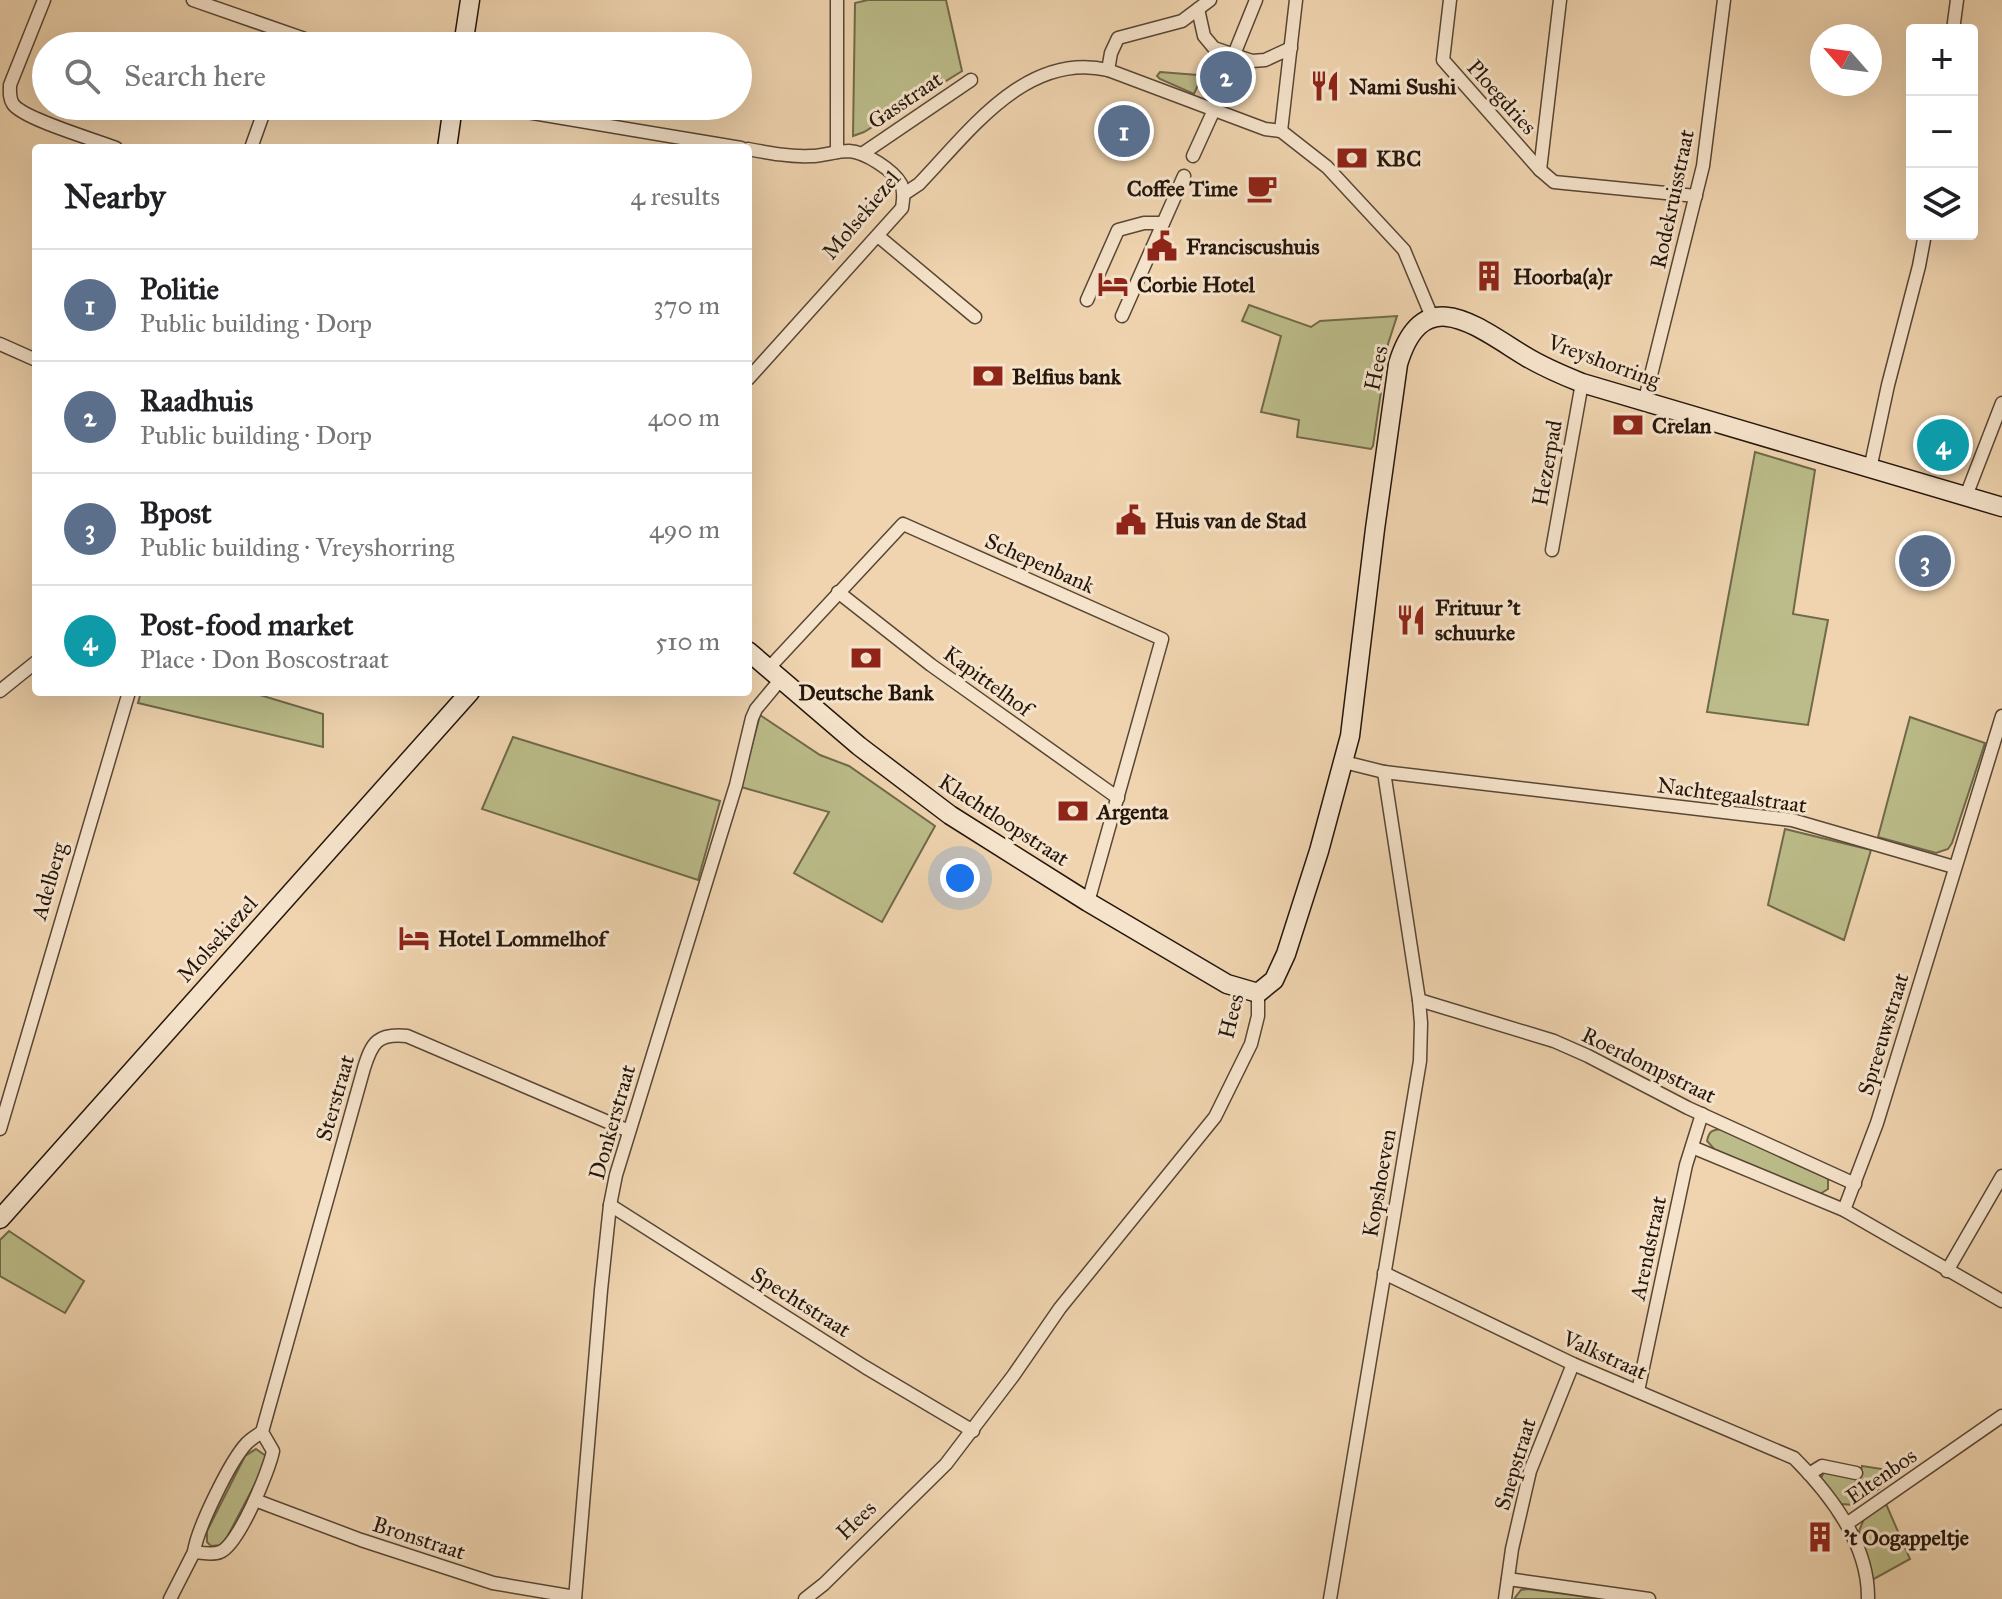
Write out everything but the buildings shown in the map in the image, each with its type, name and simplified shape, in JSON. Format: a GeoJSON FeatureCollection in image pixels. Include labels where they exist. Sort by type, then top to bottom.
{"type":"FeatureCollection","features":[{"type":"Feature","properties":{"kind":"main road"},"geometry":{"type":"LineString","coordinates":[[465,32],[470,0]]}},
{"type":"Feature","properties":{"kind":"main road"},"geometry":{"type":"LineString","coordinates":[[448,144],[451,120]]}},
{"type":"Feature","properties":{"kind":"main road","name":"Vreyshorring"},"geometry":{"type":"LineString","coordinates":[[1432,317],[1462,319],[1490,333],[1537,364],[1582,383],[2002,507]]}},
{"type":"Feature","properties":{"kind":"main road","name":"Hees"},"geometry":{"type":"LineString","coordinates":[[1258,993],[1274,980],[1286,954],[1344,762],[1350,736],[1398,364],[1409,335],[1419,324],[1432,317]]}},
{"type":"Feature","properties":{"kind":"main road","name":"Klachtloopstraat"},"geometry":{"type":"LineString","coordinates":[[752,655],[859,746],[950,815],[1227,984],[1258,993]]}},
{"type":"Feature","properties":{"kind":"main road","name":"Molsekiezel"},"geometry":{"type":"LineString","coordinates":[[0,1219],[466,696]]}},
{"type":"Feature","properties":{"kind":"street"},"geometry":{"type":"LineString","coordinates":[[32,116],[13,105],[10,85],[44,0]]}},
{"type":"Feature","properties":{"kind":"street"},"geometry":{"type":"LineString","coordinates":[[193,0],[269,32]]}},
{"type":"Feature","properties":{"kind":"street"},"geometry":{"type":"LineString","coordinates":[[837,0],[837,152]]}},
{"type":"Feature","properties":{"kind":"street"},"geometry":{"type":"LineString","coordinates":[[1108,70],[1118,38],[1182,21],[1210,0]]}},
{"type":"Feature","properties":{"kind":"street"},"geometry":{"type":"LineString","coordinates":[[1233,57],[1256,0]]}},
{"type":"Feature","properties":{"kind":"street"},"geometry":{"type":"LineString","coordinates":[[1296,0],[1281,131],[1327,167],[1404,250],[1432,317]]}},
{"type":"Feature","properties":{"kind":"street","name":"Ploegdries"},"geometry":{"type":"LineString","coordinates":[[1450,0],[1443,60],[1554,182],[1696,196]]}},
{"type":"Feature","properties":{"kind":"street","name":"Ploegdries"},"geometry":{"type":"LineString","coordinates":[[1540,170],[1560,0]]}},
{"type":"Feature","properties":{"kind":"street","name":"Rodekruisstraat"},"geometry":{"type":"LineString","coordinates":[[1644,403],[1703,166],[1724,0]]}},
{"type":"Feature","properties":{"kind":"street"},"geometry":{"type":"LineString","coordinates":[[1954,24],[1957,0]]}},
{"type":"Feature","properties":{"kind":"street"},"geometry":{"type":"LineString","coordinates":[[1198,9],[1204,36],[1214,48],[1233,57],[1265,60],[1291,48]]}},
{"type":"Feature","properties":{"kind":"street","name":"Molsekiezel"},"geometry":{"type":"LineString","coordinates":[[752,375],[902,208],[904,194],[919,184],[1008,93],[1027,82],[1064,68],[1089,65],[1216,106],[1265,129],[1281,131]]}},
{"type":"Feature","properties":{"kind":"street","name":"Gasstraat"},"geometry":{"type":"LineString","coordinates":[[862,154],[971,80]]}},
{"type":"Feature","properties":{"kind":"street"},"geometry":{"type":"LineString","coordinates":[[1193,156],[1216,106]]}},
{"type":"Feature","properties":{"kind":"street"},"geometry":{"type":"LineString","coordinates":[[42,120],[106,144]]}},
{"type":"Feature","properties":{"kind":"street"},"geometry":{"type":"LineString","coordinates":[[252,144],[261,120]]}},
{"type":"Feature","properties":{"kind":"street"},"geometry":{"type":"LineString","coordinates":[[574,120],[717,144]]}},
{"type":"Feature","properties":{"kind":"street"},"geometry":{"type":"LineString","coordinates":[[74,132],[81,144]]}},
{"type":"Feature","properties":{"kind":"street","name":"Gasstraat"},"geometry":{"type":"LineString","coordinates":[[752,150],[785,155],[862,154],[872,158],[900,182],[904,194]]}},
{"type":"Feature","properties":{"kind":"street"},"geometry":{"type":"LineString","coordinates":[[1122,316],[1184,176]]}},
{"type":"Feature","properties":{"kind":"street"},"geometry":{"type":"LineString","coordinates":[[1087,300],[1118,230],[1144,223],[1163,223]]}},
{"type":"Feature","properties":{"kind":"street"},"geometry":{"type":"LineString","coordinates":[[878,236],[975,317]]}},
{"type":"Feature","properties":{"kind":"street"},"geometry":{"type":"LineString","coordinates":[[1870,469],[1924,240]]}},
{"type":"Feature","properties":{"kind":"street"},"geometry":{"type":"LineString","coordinates":[[0,344],[32,358]]}},
{"type":"Feature","properties":{"kind":"street","name":"Hezerpad"},"geometry":{"type":"LineString","coordinates":[[1552,550],[1582,383]]}},
{"type":"Feature","properties":{"kind":"street"},"geometry":{"type":"LineString","coordinates":[[1966,496],[2002,403]]}},
{"type":"Feature","properties":{"kind":"street","name":"Donkerstraat"},"geometry":{"type":"LineString","coordinates":[[575,1598],[610,1205],[629,1131],[736,785],[752,718],[774,674],[838,592],[903,524]]}},
{"type":"Feature","properties":{"kind":"street","name":"Schepenbank"},"geometry":{"type":"LineString","coordinates":[[903,524],[1162,639],[1118,798]]}},
{"type":"Feature","properties":{"kind":"street","name":"Kapittelhof"},"geometry":{"type":"LineString","coordinates":[[838,592],[931,665],[1118,798]]}},
{"type":"Feature","properties":{"kind":"street"},"geometry":{"type":"LineString","coordinates":[[0,691],[32,665]]}},
{"type":"Feature","properties":{"kind":"street","name":"Adelberg"},"geometry":{"type":"LineString","coordinates":[[0,1129],[128,696]]}},
{"type":"Feature","properties":{"kind":"street"},"geometry":{"type":"LineString","coordinates":[[1954,867],[2002,716]]}},
{"type":"Feature","properties":{"kind":"street","name":"Nachtegaalstraat"},"geometry":{"type":"LineString","coordinates":[[1344,762],[1384,772],[1792,820],[1954,867]]}},
{"type":"Feature","properties":{"kind":"street","name":"Kopshoeven"},"geometry":{"type":"LineString","coordinates":[[1330,1599],[1420,1061],[1419,1000],[1384,772]]}},
{"type":"Feature","properties":{"kind":"street"},"geometry":{"type":"LineString","coordinates":[[1088,902],[1118,798]]}},
{"type":"Feature","properties":{"kind":"street","name":"Spreeuwstraat"},"geometry":{"type":"LineString","coordinates":[[1844,1210],[1877,1123],[1954,867]]}},
{"type":"Feature","properties":{"kind":"street","name":"Hees"},"geometry":{"type":"LineString","coordinates":[[805,1599],[927,1484],[973,1431],[1060,1308],[1215,1117],[1251,1044],[1258,1016],[1258,993]]}},
{"type":"Feature","properties":{"kind":"street","name":"Roerdompstraat"},"geometry":{"type":"LineString","coordinates":[[1419,1000],[1554,1041],[1702,1114],[1855,1184]]}},
{"type":"Feature","properties":{"kind":"street","name":"Sterstraat"},"geometry":{"type":"LineString","coordinates":[[170,1599],[194,1552],[197,1536],[238,1456],[247,1442],[262,1432],[364,1068],[374,1043],[391,1034],[407,1036],[629,1131]]}},
{"type":"Feature","properties":{"kind":"street","name":"Arendstraat"},"geometry":{"type":"LineString","coordinates":[[1638,1391],[1702,1114]]}},
{"type":"Feature","properties":{"kind":"street"},"geometry":{"type":"LineString","coordinates":[[1692,1147],[1844,1210],[2002,1301]]}},
{"type":"Feature","properties":{"kind":"street"},"geometry":{"type":"LineString","coordinates":[[1947,1271],[2002,1176]]}},
{"type":"Feature","properties":{"kind":"street","name":"Spechtstraat"},"geometry":{"type":"LineString","coordinates":[[610,1205],[973,1431]]}},
{"type":"Feature","properties":{"kind":"street","name":"Valkstraat"},"geometry":{"type":"LineString","coordinates":[[1384,1273],[1573,1364],[1794,1458],[1848,1523]]}},
{"type":"Feature","properties":{"kind":"street","name":"Snepstraat"},"geometry":{"type":"LineString","coordinates":[[1505,1599],[1530,1471],[1573,1364]]}},
{"type":"Feature","properties":{"kind":"street","name":"Eltenbos"},"geometry":{"type":"LineString","coordinates":[[1868,1599],[1863,1569],[1848,1523],[2002,1416]]}},
{"type":"Feature","properties":{"kind":"street","name":"Sterstraat"},"geometry":{"type":"LineString","coordinates":[[194,1552],[219,1553],[229,1547],[255,1500],[273,1451],[262,1432]]}},
{"type":"Feature","properties":{"kind":"street"},"geometry":{"type":"LineString","coordinates":[[1809,1474],[1822,1466],[1856,1473]]}},
{"type":"Feature","properties":{"kind":"street","name":"Bronstraat"},"geometry":{"type":"LineString","coordinates":[[255,1500],[361,1540],[493,1583],[575,1598]]}},
{"type":"Feature","properties":{"kind":"street"},"geometry":{"type":"LineString","coordinates":[[1508,1579],[1649,1599]]}},
{"type":"Feature","properties":{"kind":"green space"},"geometry":{"type":"Polygon","coordinates":[[[868,0],[946,0],[962,71],[853,136],[855,3],[868,0]]]}},
{"type":"Feature","properties":{"kind":"green space"},"geometry":{"type":"Polygon","coordinates":[[[1160,72],[1202,76],[1194,94],[1160,79],[1157,76],[1160,72]]]}},
{"type":"Feature","properties":{"kind":"green space"},"geometry":{"type":"Polygon","coordinates":[[[1249,305],[1311,327],[1320,321],[1397,316],[1388,344],[1371,449],[1297,437],[1299,420],[1261,412],[1281,336],[1242,321],[1249,305]]]}},
{"type":"Feature","properties":{"kind":"green space"},"geometry":{"type":"Polygon","coordinates":[[[1755,452],[1815,470],[1793,614],[1828,620],[1808,725],[1707,712],[1755,452]]]}},
{"type":"Feature","properties":{"kind":"green space"},"geometry":{"type":"Polygon","coordinates":[[[140,696],[263,696],[323,714],[323,747],[138,703],[140,696]]]}},
{"type":"Feature","properties":{"kind":"green space"},"geometry":{"type":"Polygon","coordinates":[[[760,715],[820,755],[849,766],[935,826],[882,922],[794,873],[829,812],[741,787],[760,715]]]}},
{"type":"Feature","properties":{"kind":"green space"},"geometry":{"type":"Polygon","coordinates":[[[1910,717],[1985,743],[1952,843],[1948,849],[1936,853],[1878,837],[1910,717]]]}},
{"type":"Feature","properties":{"kind":"green space"},"geometry":{"type":"Polygon","coordinates":[[[513,737],[720,801],[698,880],[482,809],[513,737]]]}},
{"type":"Feature","properties":{"kind":"green space"},"geometry":{"type":"Polygon","coordinates":[[[1785,829],[1871,850],[1844,940],[1768,905],[1785,829]]]}},
{"type":"Feature","properties":{"kind":"green space"},"geometry":{"type":"Polygon","coordinates":[[[1721,1129],[1828,1178],[1828,1189],[1820,1194],[1715,1150],[1707,1141],[1711,1132],[1721,1129]]]}},
{"type":"Feature","properties":{"kind":"green space"},"geometry":{"type":"Polygon","coordinates":[[[9,1231],[84,1281],[65,1313],[0,1276],[0,1240],[9,1231]]]}},
{"type":"Feature","properties":{"kind":"green space"},"geometry":{"type":"Polygon","coordinates":[[[256,1449],[266,1456],[266,1463],[223,1545],[211,1546],[207,1542],[207,1531],[245,1456],[256,1449]]]}},
{"type":"Feature","properties":{"kind":"green space"},"geometry":{"type":"Polygon","coordinates":[[[1862,1466],[1882,1469],[1883,1486],[1854,1505],[1841,1504],[1821,1478],[1824,1472],[1859,1479],[1862,1466]]]}},
{"type":"Feature","properties":{"kind":"green space"},"geometry":{"type":"Polygon","coordinates":[[[1886,1504],[1910,1559],[1872,1580],[1859,1531],[1864,1519],[1886,1504]]]}},
{"type":"Feature","properties":{"kind":"green space"},"geometry":{"type":"Polygon","coordinates":[[[1521,1590],[1602,1599],[1514,1599],[1521,1590]]]}},
{"type":"Feature","properties":{"kind":"place","name":"Raadhuis"},"geometry":{"type":"Point","coordinates":[1226,77]}},
{"type":"Feature","properties":{"kind":"place","name":"Nami Sushi"},"geometry":{"type":"Point","coordinates":[1325,86]}},
{"type":"Feature","properties":{"kind":"place","name":"Politie"},"geometry":{"type":"Point","coordinates":[1124,131]}},
{"type":"Feature","properties":{"kind":"place","name":"KBC"},"geometry":{"type":"Point","coordinates":[1352,158]}},
{"type":"Feature","properties":{"kind":"place","name":"Coffee Time"},"geometry":{"type":"Point","coordinates":[1262,188]}},
{"type":"Feature","properties":{"kind":"place","name":"Franciscushuis"},"geometry":{"type":"Point","coordinates":[1162,246]}},
{"type":"Feature","properties":{"kind":"place","name":"Hoorba(a)r"},"geometry":{"type":"Point","coordinates":[1489,276]}},
{"type":"Feature","properties":{"kind":"place","name":"Corbie Hotel"},"geometry":{"type":"Point","coordinates":[1113,284]}},
{"type":"Feature","properties":{"kind":"place","name":"Belfius bank"},"geometry":{"type":"Point","coordinates":[988,376]}},
{"type":"Feature","properties":{"kind":"place","name":"Crelan"},"geometry":{"type":"Point","coordinates":[1628,425]}},
{"type":"Feature","properties":{"kind":"place","name":"Post-food market"},"geometry":{"type":"Point","coordinates":[1943,445]}},
{"type":"Feature","properties":{"kind":"place","name":"Huis van de Stad"},"geometry":{"type":"Point","coordinates":[1131,520]}},
{"type":"Feature","properties":{"kind":"place","name":"Bpost"},"geometry":{"type":"Point","coordinates":[1925,561]}},
{"type":"Feature","properties":{"kind":"place","name":"Frituur 't schuurke"},"geometry":{"type":"Point","coordinates":[1411,620]}},
{"type":"Feature","properties":{"kind":"place","name":"Deutsche Bank"},"geometry":{"type":"Point","coordinates":[866,658]}},
{"type":"Feature","properties":{"kind":"place","name":"Argenta"},"geometry":{"type":"Point","coordinates":[1073,811]}},
{"type":"Feature","properties":{"kind":"place","name":"Hotel Lommelhof"},"geometry":{"type":"Point","coordinates":[414,938]}},
{"type":"Feature","properties":{"kind":"place","name":"'t Oogappeltje"},"geometry":{"type":"Point","coordinates":[1820,1537]}}]}
